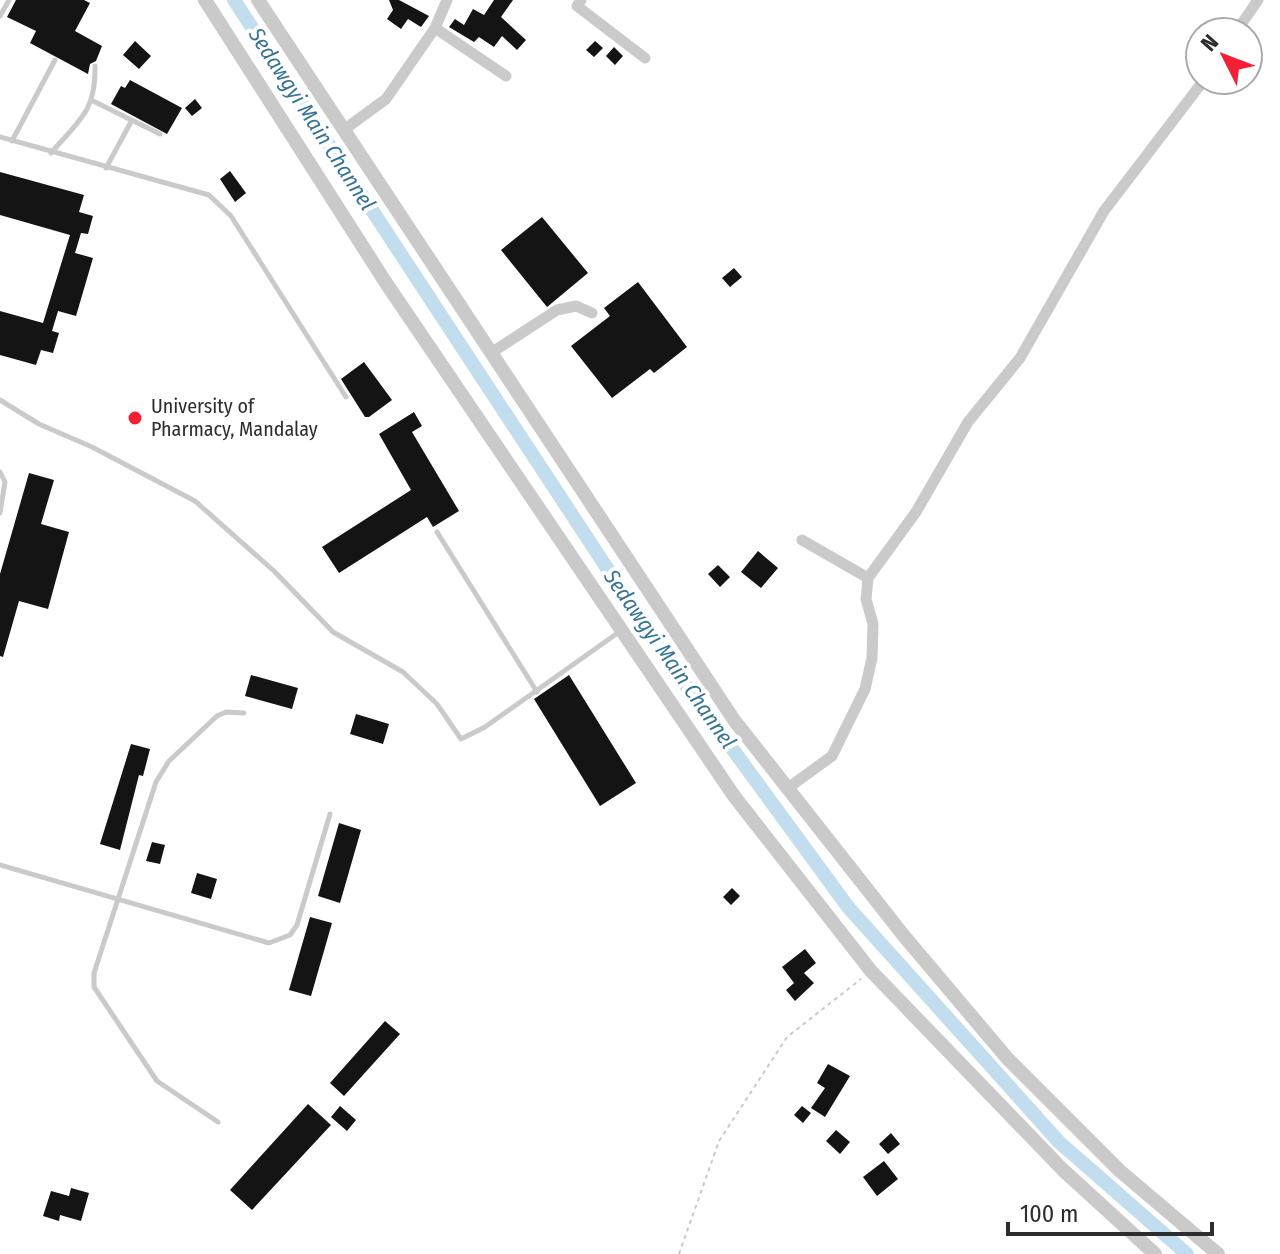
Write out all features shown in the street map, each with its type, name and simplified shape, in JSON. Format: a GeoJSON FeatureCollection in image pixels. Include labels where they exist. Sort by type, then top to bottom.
{"type":"FeatureCollection","features":[{"type":"Feature","properties":{"kind":"street"},"geometry":{"type":"LineString","coordinates":[[205,0],[386,283],[734,796],[871,971],[1063,1170],[1155,1254]]}},
{"type":"Feature","properties":{"kind":"street"},"geometry":{"type":"LineString","coordinates":[[258,0],[734,720],[904,936],[1007,1058],[1120,1171],[1218,1254]]}},
{"type":"Feature","properties":{"kind":"street"},"geometry":{"type":"LineString","coordinates":[[345,129],[386,99],[435,28],[447,0]]}},
{"type":"Feature","properties":{"kind":"street"},"geometry":{"type":"LineString","coordinates":[[581,0],[577,6],[645,58]]}},
{"type":"Feature","properties":{"kind":"street"},"geometry":{"type":"LineString","coordinates":[[435,28],[506,76]]}},
{"type":"Feature","properties":{"kind":"street"},"geometry":{"type":"LineString","coordinates":[[788,788],[832,756],[865,689],[872,658],[873,624],[866,599],[868,578],[916,512],[968,422],[1020,358],[1104,211],[1192,96]]}},
{"type":"Feature","properties":{"kind":"street"},"geometry":{"type":"LineString","coordinates":[[491,353],[557,310],[576,306],[592,313]]}},
{"type":"Feature","properties":{"kind":"street"},"geometry":{"type":"LineString","coordinates":[[802,540],[868,578]]}},
{"type":"Feature","properties":{"kind":"lane"},"geometry":{"type":"LineString","coordinates":[[0,16],[9,0]]}},
{"type":"Feature","properties":{"kind":"lane"},"geometry":{"type":"LineString","coordinates":[[12,141],[55,60]]}},
{"type":"Feature","properties":{"kind":"lane"},"geometry":{"type":"LineString","coordinates":[[51,153],[93,101],[95,66]]}},
{"type":"Feature","properties":{"kind":"lane"},"geometry":{"type":"LineString","coordinates":[[93,101],[160,134]]}},
{"type":"Feature","properties":{"kind":"lane"},"geometry":{"type":"LineString","coordinates":[[106,168],[132,120]]}},
{"type":"Feature","properties":{"kind":"lane"},"geometry":{"type":"LineString","coordinates":[[0,137],[209,195],[219,204],[279,288],[346,397]]}},
{"type":"Feature","properties":{"kind":"lane"},"geometry":{"type":"LineString","coordinates":[[0,400],[39,424],[92,447],[195,501],[274,571],[333,632],[403,672],[437,704],[461,739],[537,692],[622,630]]}},
{"type":"Feature","properties":{"kind":"lane"},"geometry":{"type":"LineString","coordinates":[[0,472],[5,482],[0,513]]}},
{"type":"Feature","properties":{"kind":"lane"},"geometry":{"type":"LineString","coordinates":[[437,532],[537,692]]}},
{"type":"Feature","properties":{"kind":"lane"},"geometry":{"type":"LineString","coordinates":[[218,1122],[157,1081],[94,987],[94,973],[120,900],[147,804],[169,761],[217,716],[226,712],[244,713]]}},
{"type":"Feature","properties":{"kind":"lane"},"geometry":{"type":"LineString","coordinates":[[0,865],[269,943],[280,941],[297,925],[330,814]]}},
{"type":"Feature","properties":{"kind":"path"},"geometry":{"type":"LineString","coordinates":[[679,1254],[719,1141],[787,1037],[871,971]]}},
{"type":"Feature","properties":{"kind":"building"},"geometry":{"type":"Polygon","coordinates":[[[16,0],[84,0],[90,3],[75,31],[102,46],[96,61],[90,64],[88,74],[30,43],[36,31],[7,17],[16,0]]]}},
{"type":"Feature","properties":{"kind":"building"},"geometry":{"type":"Polygon","coordinates":[[[389,0],[399,0],[429,16],[421,27],[408,19],[401,29],[387,19],[393,10],[389,0]]]}},
{"type":"Feature","properties":{"kind":"building"},"geometry":{"type":"Polygon","coordinates":[[[494,0],[513,0],[501,17],[526,40],[517,50],[502,36],[494,47],[479,37],[474,42],[449,27],[455,19],[464,25],[473,9],[484,15],[494,0]]]}},
{"type":"Feature","properties":{"kind":"building"},"geometry":{"type":"Polygon","coordinates":[[[135,41],[151,56],[139,69],[123,55],[135,41]]]}},
{"type":"Feature","properties":{"kind":"building"},"geometry":{"type":"Polygon","coordinates":[[[595,41],[603,48],[594,57],[586,50],[595,41]]]}},
{"type":"Feature","properties":{"kind":"building"},"geometry":{"type":"Polygon","coordinates":[[[614,47],[623,56],[615,65],[606,56],[614,47]]]}},
{"type":"Feature","properties":{"kind":"building"},"geometry":{"type":"Polygon","coordinates":[[[130,80],[182,108],[167,134],[111,104],[121,86],[125,88],[130,80]]]}},
{"type":"Feature","properties":{"kind":"building"},"geometry":{"type":"Polygon","coordinates":[[[195,99],[202,108],[192,116],[185,108],[195,99]]]}},
{"type":"Feature","properties":{"kind":"building"},"geometry":{"type":"Polygon","coordinates":[[[230,171],[246,193],[235,202],[220,179],[230,171]]]}},
{"type":"Feature","properties":{"kind":"building"},"geometry":{"type":"Polygon","coordinates":[[[0,172],[84,195],[79,212],[93,216],[88,234],[81,233],[75,253],[93,258],[76,316],[58,311],[52,331],[59,333],[53,353],[41,350],[36,365],[0,355],[0,311],[43,323],[70,235],[0,215],[0,172]]]}},
{"type":"Feature","properties":{"kind":"building"},"geometry":{"type":"Polygon","coordinates":[[[542,217],[588,273],[547,307],[501,250],[542,217]]]}},
{"type":"Feature","properties":{"kind":"building"},"geometry":{"type":"Polygon","coordinates":[[[734,268],[742,277],[730,287],[722,278],[734,268]]]}},
{"type":"Feature","properties":{"kind":"building"},"geometry":{"type":"Polygon","coordinates":[[[638,282],[687,347],[654,373],[650,369],[612,398],[571,346],[610,316],[604,308],[638,282]]]}},
{"type":"Feature","properties":{"kind":"building"},"geometry":{"type":"Polygon","coordinates":[[[364,362],[392,400],[369,417],[365,417],[341,379],[364,362]]]}},
{"type":"Feature","properties":{"kind":"building"},"geometry":{"type":"Polygon","coordinates":[[[414,412],[422,426],[412,432],[459,511],[433,527],[427,517],[339,573],[322,547],[411,490],[379,434],[414,412]]]}},
{"type":"Feature","properties":{"kind":"building"},"geometry":{"type":"Polygon","coordinates":[[[29,473],[54,480],[41,524],[69,532],[48,609],[19,601],[3,657],[0,656],[0,574],[29,473]]]}},
{"type":"Feature","properties":{"kind":"building"},"geometry":{"type":"Polygon","coordinates":[[[758,551],[778,568],[761,588],[741,572],[758,551]]]}},
{"type":"Feature","properties":{"kind":"building"},"geometry":{"type":"Polygon","coordinates":[[[718,565],[730,577],[720,587],[708,574],[718,565]]]}},
{"type":"Feature","properties":{"kind":"building"},"geometry":{"type":"Polygon","coordinates":[[[251,675],[298,688],[292,709],[245,696],[251,675]]]}},
{"type":"Feature","properties":{"kind":"building"},"geometry":{"type":"Polygon","coordinates":[[[569,675],[636,783],[600,806],[534,699],[569,675]]]}},
{"type":"Feature","properties":{"kind":"building"},"geometry":{"type":"Polygon","coordinates":[[[356,714],[389,724],[383,744],[350,734],[356,714]]]}},
{"type":"Feature","properties":{"kind":"building"},"geometry":{"type":"Polygon","coordinates":[[[131,744],[150,749],[143,776],[139,775],[120,850],[100,844],[131,744]]]}},
{"type":"Feature","properties":{"kind":"building"},"geometry":{"type":"Polygon","coordinates":[[[339,823],[361,830],[340,903],[318,896],[339,823]]]}},
{"type":"Feature","properties":{"kind":"building"},"geometry":{"type":"Polygon","coordinates":[[[152,842],[165,845],[160,864],[146,861],[152,842]]]}},
{"type":"Feature","properties":{"kind":"building"},"geometry":{"type":"Polygon","coordinates":[[[197,873],[217,879],[211,899],[191,893],[197,873]]]}},
{"type":"Feature","properties":{"kind":"building"},"geometry":{"type":"Polygon","coordinates":[[[732,888],[740,896],[731,905],[723,897],[732,888]]]}},
{"type":"Feature","properties":{"kind":"building"},"geometry":{"type":"Polygon","coordinates":[[[310,917],[332,923],[311,996],[289,990],[310,917]]]}},
{"type":"Feature","properties":{"kind":"building"},"geometry":{"type":"Polygon","coordinates":[[[805,949],[816,963],[804,973],[814,983],[795,1001],[786,990],[794,983],[782,967],[805,949]]]}},
{"type":"Feature","properties":{"kind":"building"},"geometry":{"type":"Polygon","coordinates":[[[385,1021],[400,1034],[344,1096],[330,1083],[385,1021]]]}},
{"type":"Feature","properties":{"kind":"building"},"geometry":{"type":"Polygon","coordinates":[[[828,1064],[850,1076],[825,1117],[811,1108],[825,1088],[817,1083],[828,1064]]]}},
{"type":"Feature","properties":{"kind":"building"},"geometry":{"type":"Polygon","coordinates":[[[308,1104],[331,1125],[252,1210],[230,1190],[308,1104]]]}},
{"type":"Feature","properties":{"kind":"building"},"geometry":{"type":"Polygon","coordinates":[[[340,1106],[356,1120],[347,1131],[331,1117],[340,1106]]]}},
{"type":"Feature","properties":{"kind":"building"},"geometry":{"type":"Polygon","coordinates":[[[802,1106],[811,1113],[803,1123],[794,1115],[802,1106]]]}},
{"type":"Feature","properties":{"kind":"building"},"geometry":{"type":"Polygon","coordinates":[[[836,1130],[850,1142],[840,1154],[826,1141],[836,1130]]]}},
{"type":"Feature","properties":{"kind":"building"},"geometry":{"type":"Polygon","coordinates":[[[891,1133],[900,1144],[888,1154],[879,1144],[891,1133]]]}},
{"type":"Feature","properties":{"kind":"building"},"geometry":{"type":"Polygon","coordinates":[[[884,1161],[898,1179],[877,1196],[863,1177],[884,1161]]]}},
{"type":"Feature","properties":{"kind":"building"},"geometry":{"type":"Polygon","coordinates":[[[71,1188],[89,1193],[81,1221],[60,1215],[59,1221],[43,1216],[51,1191],[69,1196],[71,1188]]]}},
{"type":"Feature","properties":{"kind":"waterway","name":"Sedawgyi Main Channel"},"geometry":{"type":"LineString","coordinates":[[234,0],[666,658],[848,907],[1059,1142],[1187,1254]]}},
{"type":"Feature","properties":{"kind":"place","name":"University of Pharmacy, Mandalay"},"geometry":{"type":"Point","coordinates":[135,418]}}]}
